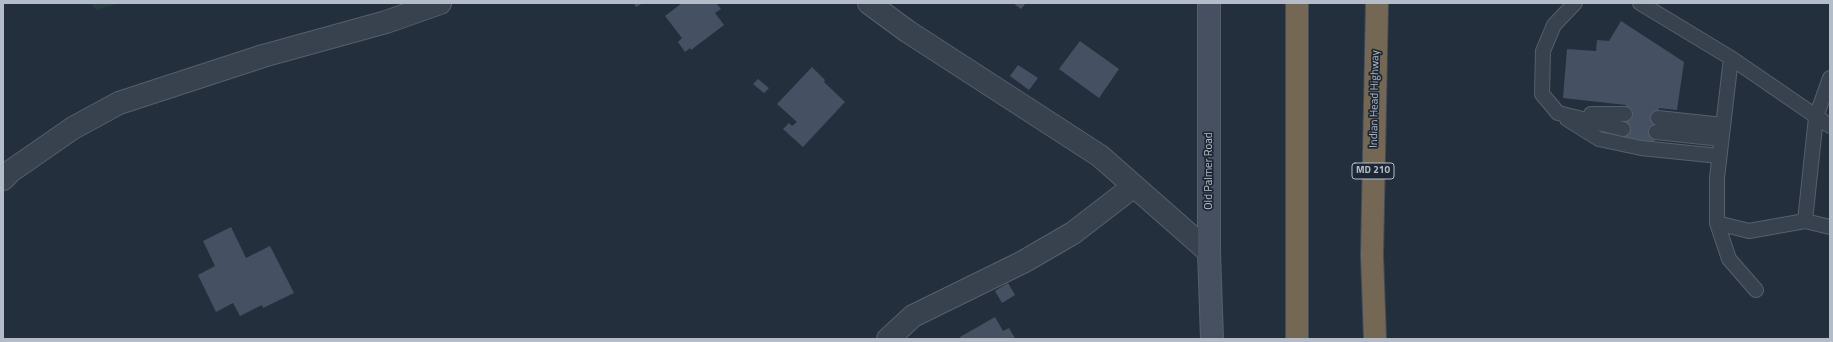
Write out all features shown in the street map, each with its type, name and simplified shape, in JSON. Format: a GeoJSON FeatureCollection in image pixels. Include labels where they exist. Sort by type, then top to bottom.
{"type":"FeatureCollection","features":[{"type":"Feature","properties":{"kind":"highway"},"geometry":{"type":"LineString","coordinates":[[1297,3],[1297,339]]}},
{"type":"Feature","properties":{"kind":"highway","name":"Indian Head Highway"},"geometry":{"type":"LineString","coordinates":[[1375,339],[1372,255],[1376,3]]}},
{"type":"Feature","properties":{"kind":"street"},"geometry":{"type":"LineString","coordinates":[[3,179],[11,171],[73,128],[119,103],[263,56],[386,22],[440,3]]}},
{"type":"Feature","properties":{"kind":"street"},"geometry":{"type":"LineString","coordinates":[[869,3],[907,30],[1100,156],[1209,252]]}},
{"type":"Feature","properties":{"kind":"street","name":"Old Palmer Road"},"geometry":{"type":"LineString","coordinates":[[1209,3],[1209,252],[1212,339]]}},
{"type":"Feature","properties":{"kind":"street"},"geometry":{"type":"LineString","coordinates":[[888,339],[913,316],[1023,262],[1073,233],[1134,186]]}},
{"type":"Feature","properties":{"kind":"lane"},"geometry":{"type":"LineString","coordinates":[[1575,3],[1554,25],[1543,51],[1542,94],[1558,113],[1599,139],[1641,148],[1719,156]]}},
{"type":"Feature","properties":{"kind":"lane"},"geometry":{"type":"LineString","coordinates":[[1640,3],[1731,58],[1830,126]]}},
{"type":"Feature","properties":{"kind":"lane"},"geometry":{"type":"LineString","coordinates":[[1731,58],[1716,178],[1717,223],[1730,258],[1756,290]]}},
{"type":"Feature","properties":{"kind":"lane"},"geometry":{"type":"LineString","coordinates":[[1805,221],[1816,117],[1830,78]]}},
{"type":"Feature","properties":{"kind":"lane"},"geometry":{"type":"LineString","coordinates":[[1558,113],[1625,114]]}},
{"type":"Feature","properties":{"kind":"lane"},"geometry":{"type":"LineString","coordinates":[[1558,113],[1623,129]]}},
{"type":"Feature","properties":{"kind":"lane"},"geometry":{"type":"LineString","coordinates":[[1721,139],[1657,125],[1723,125]]}},
{"type":"Feature","properties":{"kind":"lane"},"geometry":{"type":"LineString","coordinates":[[1717,223],[1749,231],[1805,221],[1830,227]]}},
{"type":"Feature","properties":{"kind":"green space"},"geometry":{"type":"Polygon","coordinates":[[[91,3],[120,3],[96,10],[91,3]]]}},
{"type":"Feature","properties":{"kind":"building"},"geometry":{"type":"Polygon","coordinates":[[[634,3],[643,3],[636,7],[634,3]]]}},
{"type":"Feature","properties":{"kind":"building"},"geometry":{"type":"Polygon","coordinates":[[[682,3],[716,3],[721,9],[715,13],[724,25],[691,50],[690,48],[685,52],[678,42],[682,38],[665,16],[682,3]]]}},
{"type":"Feature","properties":{"kind":"building"},"geometry":{"type":"Polygon","coordinates":[[[1013,3],[1026,3],[1021,9],[1013,3]]]}},
{"type":"Feature","properties":{"kind":"building"},"geometry":{"type":"Polygon","coordinates":[[[1621,21],[1684,62],[1677,110],[1659,108],[1654,145],[1621,142],[1626,105],[1563,98],[1567,49],[1596,51],[1597,40],[1609,41],[1621,21]]]}},
{"type":"Feature","properties":{"kind":"building"},"geometry":{"type":"Polygon","coordinates":[[[1080,41],[1119,69],[1099,98],[1059,69],[1080,41]]]}},
{"type":"Feature","properties":{"kind":"building"},"geometry":{"type":"Polygon","coordinates":[[[1018,65],[1038,78],[1029,90],[1010,76],[1018,65]]]}},
{"type":"Feature","properties":{"kind":"building"},"geometry":{"type":"Polygon","coordinates":[[[812,67],[825,80],[824,82],[845,102],[803,147],[783,129],[789,123],[792,126],[797,122],[777,104],[812,67]]]}},
{"type":"Feature","properties":{"kind":"building"},"geometry":{"type":"Polygon","coordinates":[[[758,79],[769,88],[764,93],[753,84],[758,79]]]}},
{"type":"Feature","properties":{"kind":"building"},"geometry":{"type":"Polygon","coordinates":[[[231,227],[246,258],[270,246],[294,293],[263,308],[262,305],[240,316],[233,303],[216,312],[198,275],[215,266],[203,241],[231,227]]]}},
{"type":"Feature","properties":{"kind":"building"},"geometry":{"type":"Polygon","coordinates":[[[1008,283],[1015,295],[1002,303],[995,291],[1008,283]]]}},
{"type":"Feature","properties":{"kind":"building"},"geometry":{"type":"Polygon","coordinates":[[[995,317],[1003,331],[1009,328],[1015,338],[961,339],[960,337],[995,317]]]}}]}
